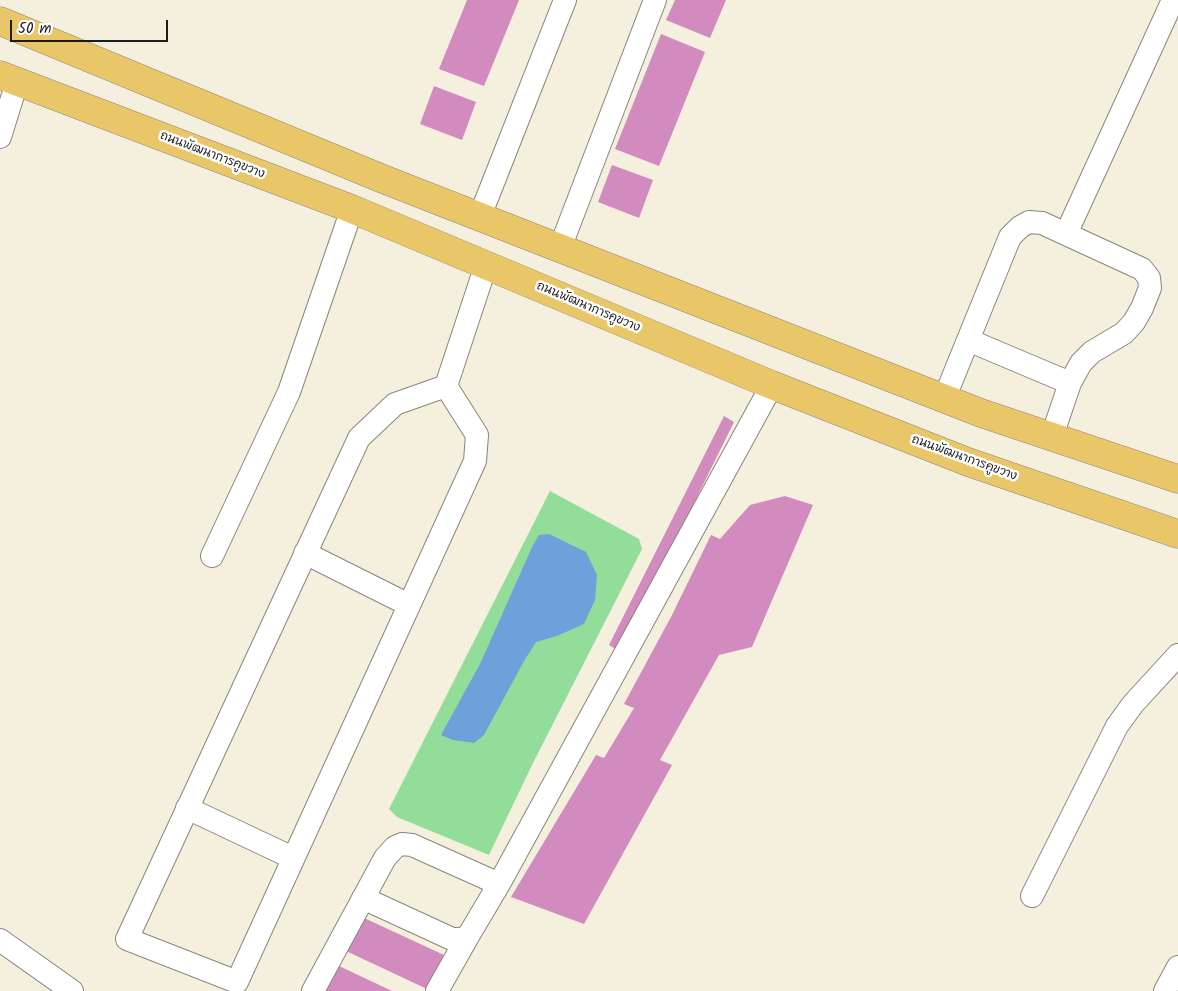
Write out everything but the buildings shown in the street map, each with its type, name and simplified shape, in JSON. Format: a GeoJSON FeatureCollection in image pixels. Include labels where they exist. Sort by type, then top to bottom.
{"type":"FeatureCollection","features":[{"type":"Feature","properties":{"kind":"main road"},"geometry":{"type":"LineString","coordinates":[[0,21],[383,179],[944,399],[1178,479]]}},
{"type":"Feature","properties":{"kind":"main road","name":"ถนนพัฒนาการคูขวาง"},"geometry":{"type":"LineString","coordinates":[[8,78],[352,209],[772,385],[968,462],[1178,534]]}},
{"type":"Feature","properties":{"kind":"street"},"geometry":{"type":"LineString","coordinates":[[480,216],[565,0]]}},
{"type":"Feature","properties":{"kind":"street"},"geometry":{"type":"LineString","coordinates":[[560,248],[654,0]]}},
{"type":"Feature","properties":{"kind":"street"},"geometry":{"type":"LineString","coordinates":[[1066,234],[1172,0]]}},
{"type":"Feature","properties":{"kind":"street"},"geometry":{"type":"LineString","coordinates":[[0,137],[8,78]]}},
{"type":"Feature","properties":{"kind":"street"},"geometry":{"type":"LineString","coordinates":[[212,556],[289,392],[352,209]]}},
{"type":"Feature","properties":{"kind":"street"},"geometry":{"type":"LineString","coordinates":[[944,399],[1010,237],[1020,227],[1029,222],[1042,223],[1142,269],[1149,278],[1150,288],[1134,322],[1124,333],[1092,352],[1081,364],[1070,383],[1052,436]]}},
{"type":"Feature","properties":{"kind":"street"},"geometry":{"type":"LineString","coordinates":[[446,386],[486,265]]}},
{"type":"Feature","properties":{"kind":"street"},"geometry":{"type":"LineString","coordinates":[[968,340],[1070,383]]}},
{"type":"Feature","properties":{"kind":"street"},"geometry":{"type":"LineString","coordinates":[[437,991],[499,884],[772,385]]}},
{"type":"Feature","properties":{"kind":"street"},"geometry":{"type":"LineString","coordinates":[[446,386],[477,435],[476,460],[237,982],[127,939],[359,438],[395,404],[446,386]]}},
{"type":"Feature","properties":{"kind":"street"},"geometry":{"type":"LineString","coordinates":[[305,553],[409,605]]}},
{"type":"Feature","properties":{"kind":"street"},"geometry":{"type":"LineString","coordinates":[[1032,896],[1117,726],[1133,704],[1178,655]]}},
{"type":"Feature","properties":{"kind":"street"},"geometry":{"type":"LineString","coordinates":[[187,808],[293,858]]}},
{"type":"Feature","properties":{"kind":"street"},"geometry":{"type":"LineString","coordinates":[[313,991],[385,858],[394,847],[402,844],[412,845],[499,884]]}},
{"type":"Feature","properties":{"kind":"street"},"geometry":{"type":"LineString","coordinates":[[363,898],[452,939],[467,938]]}},
{"type":"Feature","properties":{"kind":"street"},"geometry":{"type":"LineString","coordinates":[[0,940],[72,991]]}},
{"type":"Feature","properties":{"kind":"street"},"geometry":{"type":"LineString","coordinates":[[1165,991],[1178,966]]}},
{"type":"Feature","properties":{"kind":"green space"},"geometry":{"type":"Polygon","coordinates":[[[550,491],[639,539],[642,549],[532,765],[489,855],[397,817],[389,809],[550,491]]]}},
{"type":"Feature","properties":{"kind":"water"},"geometry":{"type":"Polygon","coordinates":[[[549,534],[586,552],[597,575],[595,600],[584,624],[557,636],[536,642],[484,735],[474,743],[453,740],[441,735],[480,664],[533,545],[539,535],[549,534]]]}}]}
